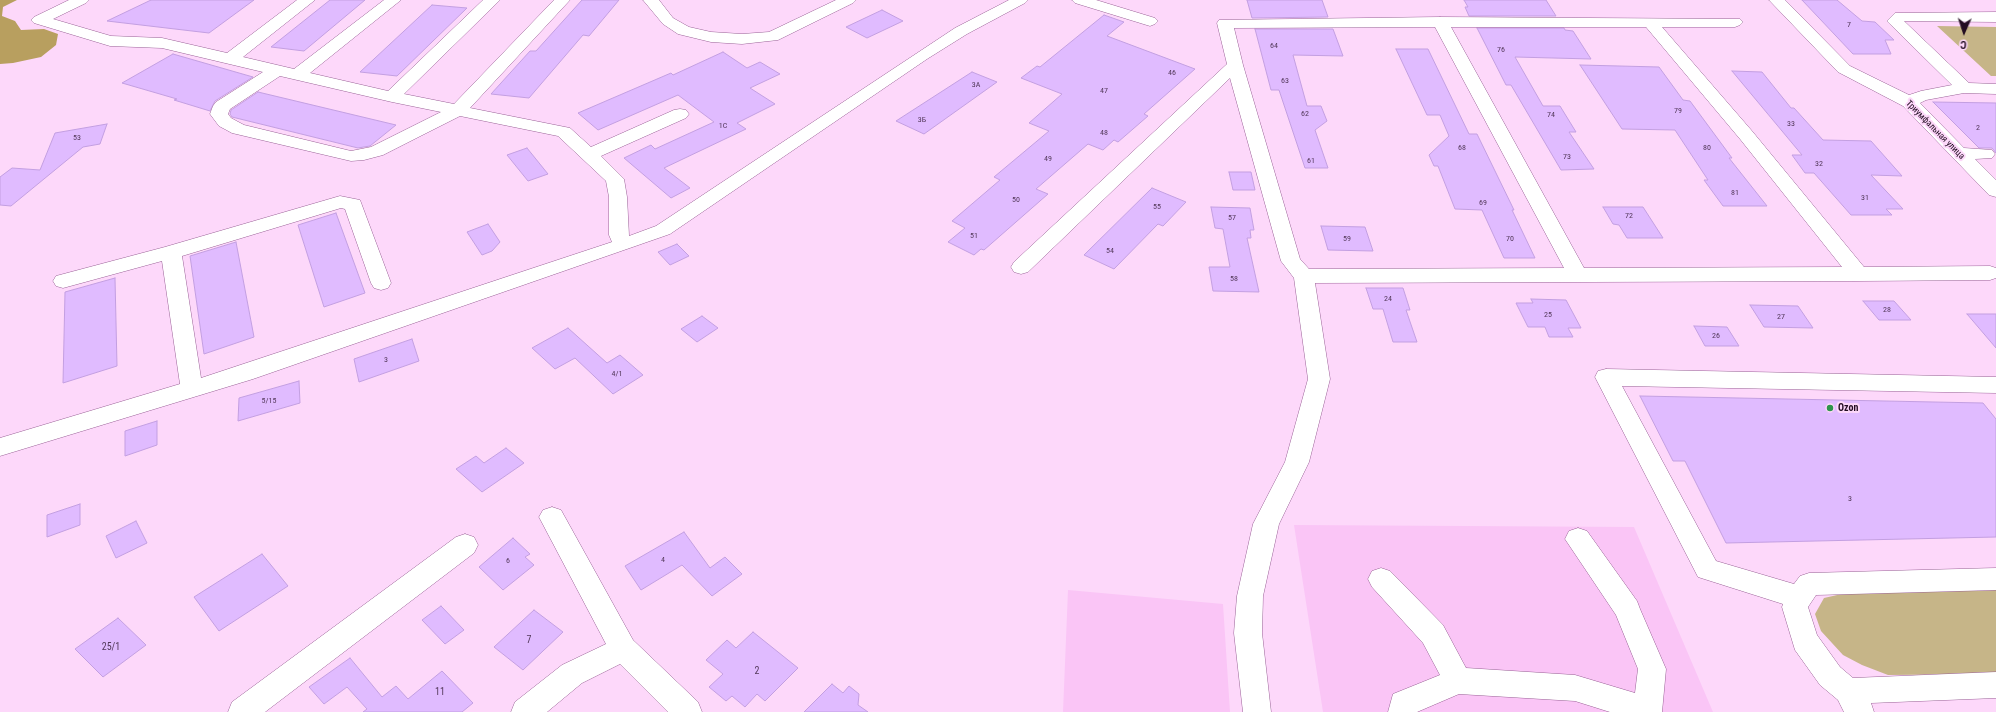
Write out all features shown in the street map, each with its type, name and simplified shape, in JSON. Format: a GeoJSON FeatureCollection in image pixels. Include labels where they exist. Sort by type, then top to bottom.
{"type":"FeatureCollection","features":[{"type":"Feature","properties":{"kind":"street"},"geometry":{"type":"LineString","coordinates":[[81,0],[38,20],[110,41],[162,43],[392,97],[564,132],[614,179],[618,197],[619,235],[623,245]]}},
{"type":"Feature","properties":{"kind":"street"},"geometry":{"type":"LineString","coordinates":[[230,59],[307,0]]}},
{"type":"Feature","properties":{"kind":"street"},"geometry":{"type":"LineString","coordinates":[[297,75],[393,0]]}},
{"type":"Feature","properties":{"kind":"street"},"geometry":{"type":"LineString","coordinates":[[392,97],[492,0]]}},
{"type":"Feature","properties":{"kind":"street"},"geometry":{"type":"LineString","coordinates":[[277,70],[222,106],[219,114],[225,122],[238,129],[351,156],[364,155],[377,151],[457,111],[562,0]]}},
{"type":"Feature","properties":{"kind":"street"},"geometry":{"type":"LineString","coordinates":[[651,0],[668,21],[684,31],[711,37],[742,39],[772,37],[848,0]]}},
{"type":"Feature","properties":{"kind":"street"},"geometry":{"type":"LineString","coordinates":[[0,447],[192,389],[623,245],[663,230],[921,56],[961,31],[1020,0]]}},
{"type":"Feature","properties":{"kind":"street"},"geometry":{"type":"LineString","coordinates":[[1080,0],[1150,21]]}},
{"type":"Feature","properties":{"kind":"street","name":"Триумфальная улица"},"geometry":{"type":"LineString","coordinates":[[1777,0],[1844,68],[1909,102],[1996,191]]}},
{"type":"Feature","properties":{"kind":"street"},"geometry":{"type":"LineString","coordinates":[[1964,88],[1895,21],[1900,16],[1996,17]]}},
{"type":"Feature","properties":{"kind":"street"},"geometry":{"type":"LineString","coordinates":[[1440,22],[1578,275]]}},
{"type":"Feature","properties":{"kind":"street"},"geometry":{"type":"LineString","coordinates":[[1650,22],[1859,274]]}},
{"type":"Feature","properties":{"kind":"street"},"geometry":{"type":"LineString","coordinates":[[1257,712],[1248,633],[1250,596],[1266,524],[1297,462],[1319,379],[1304,276],[1291,261],[1235,65],[1225,23],[1735,22]]}},
{"type":"Feature","properties":{"kind":"street"},"geometry":{"type":"LineString","coordinates":[[1021,267],[1235,65]]}},
{"type":"Feature","properties":{"kind":"street"},"geometry":{"type":"LineString","coordinates":[[1909,102],[1921,96],[1964,88],[1996,89]]}},
{"type":"Feature","properties":{"kind":"street"},"geometry":{"type":"LineString","coordinates":[[589,155],[680,114]]}},
{"type":"Feature","properties":{"kind":"street"},"geometry":{"type":"LineString","coordinates":[[1958,153],[1986,154]]}},
{"type":"Feature","properties":{"kind":"street"},"geometry":{"type":"LineString","coordinates":[[63,281],[171,252],[340,202],[352,204],[380,283]]}},
{"type":"Feature","properties":{"kind":"street"},"geometry":{"type":"LineString","coordinates":[[171,252],[192,389]]}},
{"type":"Feature","properties":{"kind":"street"},"geometry":{"type":"LineString","coordinates":[[1304,276],[1990,273]]}},
{"type":"Feature","properties":{"kind":"street"},"geometry":{"type":"LineString","coordinates":[[1799,596],[1707,570],[1606,377],[1996,385]]}},
{"type":"Feature","properties":{"kind":"street"},"geometry":{"type":"LineString","coordinates":[[552,517],[623,649],[688,712]]}},
{"type":"Feature","properties":{"kind":"street"},"geometry":{"type":"LineString","coordinates":[[1402,712],[1403,704],[1458,681],[1575,688],[1648,711],[1652,669],[1627,609],[1578,539]]}},
{"type":"Feature","properties":{"kind":"street"},"geometry":{"type":"LineString","coordinates":[[242,712],[466,545]]}},
{"type":"Feature","properties":{"kind":"street"},"geometry":{"type":"LineString","coordinates":[[1381,579],[1433,634],[1458,681]]}},
{"type":"Feature","properties":{"kind":"street"},"geometry":{"type":"LineString","coordinates":[[1996,579],[1809,584],[1799,596],[1796,607],[1804,641],[1830,676],[1854,701],[1996,685]]}},
{"type":"Feature","properties":{"kind":"street"},"geometry":{"type":"LineString","coordinates":[[525,712],[572,674],[623,649]]}},
{"type":"Feature","properties":{"kind":"shaded area"},"geometry":{"type":"Polygon","coordinates":[[[0,0],[17,0],[3,7],[2,16],[15,21],[21,30],[44,29],[58,34],[56,45],[41,57],[13,63],[0,64],[0,0]]]}},
{"type":"Feature","properties":{"kind":"shaded area"},"geometry":{"type":"Polygon","coordinates":[[[1937,26],[1996,27],[1996,76],[1991,76],[1937,26]]]}},
{"type":"Feature","properties":{"kind":"shaded area"},"geometry":{"type":"Polygon","coordinates":[[[1294,525],[1634,527],[1713,712],[1323,712],[1294,525]]]}},
{"type":"Feature","properties":{"kind":"shaded area"},"geometry":{"type":"Polygon","coordinates":[[[1068,590],[1223,604],[1230,712],[1063,712],[1068,590]]]}},
{"type":"Feature","properties":{"kind":"shaded area"},"geometry":{"type":"Polygon","coordinates":[[[1996,590],[1996,674],[1888,675],[1862,665],[1843,655],[1821,631],[1815,614],[1824,598],[1846,593],[1996,590]]]}},
{"type":"Feature","properties":{"kind":"building"},"geometry":{"type":"Polygon","coordinates":[[[151,0],[254,0],[209,33],[107,21],[151,0]]]}},
{"type":"Feature","properties":{"kind":"building"},"geometry":{"type":"Polygon","coordinates":[[[330,0],[365,0],[304,51],[271,47],[330,0]]]}},
{"type":"Feature","properties":{"kind":"building"},"geometry":{"type":"Polygon","coordinates":[[[582,0],[619,0],[589,36],[583,35],[529,98],[491,94],[530,51],[536,51],[582,0]]]}},
{"type":"Feature","properties":{"kind":"building"},"geometry":{"type":"Polygon","coordinates":[[[1247,0],[1322,0],[1328,17],[1252,18],[1247,0]]]}},
{"type":"Feature","properties":{"kind":"building"},"geometry":{"type":"Polygon","coordinates":[[[1464,0],[1546,0],[1556,16],[1469,16],[1465,7],[1468,7],[1464,0]]]}},
{"type":"Feature","properties":{"kind":"building"},"geometry":{"type":"Polygon","coordinates":[[[1802,0],[1837,0],[1862,21],[1875,22],[1894,40],[1885,40],[1891,54],[1853,54],[1802,0]]]}},
{"type":"Feature","properties":{"kind":"building"},"geometry":{"type":"Polygon","coordinates":[[[432,5],[467,8],[397,76],[360,72],[432,5]]]}},
{"type":"Feature","properties":{"kind":"building"},"geometry":{"type":"Polygon","coordinates":[[[882,10],[903,21],[867,38],[846,27],[882,10]]]}},
{"type":"Feature","properties":{"kind":"building"},"geometry":{"type":"Polygon","coordinates":[[[1104,15],[1124,22],[1107,36],[1195,69],[1144,114],[1148,116],[1118,142],[1114,140],[1103,150],[1088,144],[1036,189],[1048,194],[984,250],[981,249],[974,255],[948,242],[965,228],[952,221],[1000,180],[994,177],[1049,131],[1029,123],[1062,94],[1021,78],[1037,66],[1040,67],[1104,15]]]}},
{"type":"Feature","properties":{"kind":"building"},"geometry":{"type":"Polygon","coordinates":[[[1477,28],[1564,28],[1565,30],[1573,31],[1591,59],[1515,57],[1543,106],[1560,106],[1576,132],[1569,132],[1594,169],[1561,170],[1511,85],[1506,85],[1477,28]]]}},
{"type":"Feature","properties":{"kind":"building"},"geometry":{"type":"Polygon","coordinates":[[[1255,29],[1333,29],[1343,56],[1293,55],[1307,106],[1321,106],[1327,121],[1315,130],[1328,168],[1305,168],[1279,90],[1271,90],[1255,29]]]}},
{"type":"Feature","properties":{"kind":"building"},"geometry":{"type":"Polygon","coordinates":[[[1396,49],[1428,49],[1469,134],[1477,134],[1514,210],[1512,210],[1535,258],[1504,258],[1482,210],[1455,209],[1438,166],[1434,166],[1429,155],[1449,136],[1440,115],[1427,115],[1396,49]]]}},
{"type":"Feature","properties":{"kind":"building"},"geometry":{"type":"Polygon","coordinates":[[[723,52],[747,68],[760,62],[780,74],[750,88],[775,104],[737,123],[746,129],[664,168],[690,188],[671,198],[624,158],[651,145],[655,149],[714,122],[678,95],[598,130],[578,113],[671,73],[673,75],[723,52]]]}},
{"type":"Feature","properties":{"kind":"building"},"geometry":{"type":"Polygon","coordinates":[[[173,54],[253,77],[215,101],[210,111],[174,100],[177,99],[122,83],[173,54]]]}},
{"type":"Feature","properties":{"kind":"building"},"geometry":{"type":"Polygon","coordinates":[[[1580,65],[1659,67],[1683,100],[1690,101],[1732,158],[1729,158],[1767,206],[1723,206],[1704,180],[1708,180],[1675,130],[1622,129],[1580,65]]]}},
{"type":"Feature","properties":{"kind":"building"},"geometry":{"type":"Polygon","coordinates":[[[1732,71],[1762,72],[1791,108],[1794,108],[1823,140],[1871,141],[1902,176],[1871,175],[1903,209],[1886,209],[1892,215],[1851,215],[1814,173],[1805,173],[1792,155],[1802,155],[1732,71]]]}},
{"type":"Feature","properties":{"kind":"building"},"geometry":{"type":"Polygon","coordinates":[[[972,72],[997,82],[924,134],[896,121],[972,72]]]}},
{"type":"Feature","properties":{"kind":"building"},"geometry":{"type":"Polygon","coordinates":[[[258,92],[396,125],[370,146],[358,148],[232,117],[230,114],[231,110],[258,92]]]}},
{"type":"Feature","properties":{"kind":"building"},"geometry":{"type":"Polygon","coordinates":[[[1933,102],[1996,103],[1996,153],[1992,148],[1979,148],[1933,102]]]}},
{"type":"Feature","properties":{"kind":"building"},"geometry":{"type":"Polygon","coordinates":[[[107,124],[100,144],[83,147],[11,206],[0,205],[0,177],[12,168],[40,170],[55,133],[107,124]]]}},
{"type":"Feature","properties":{"kind":"building"},"geometry":{"type":"Polygon","coordinates":[[[527,148],[548,174],[528,181],[507,155],[527,148]]]}},
{"type":"Feature","properties":{"kind":"building"},"geometry":{"type":"Polygon","coordinates":[[[1229,172],[1251,172],[1255,190],[1233,190],[1229,172]]]}},
{"type":"Feature","properties":{"kind":"building"},"geometry":{"type":"Polygon","coordinates":[[[1152,188],[1186,202],[1163,226],[1158,224],[1114,269],[1084,255],[1152,188]]]}},
{"type":"Feature","properties":{"kind":"building"},"geometry":{"type":"Polygon","coordinates":[[[1211,207],[1250,208],[1254,230],[1250,230],[1251,238],[1247,238],[1259,292],[1213,291],[1209,267],[1230,267],[1223,229],[1215,228],[1211,207]]]}},
{"type":"Feature","properties":{"kind":"building"},"geometry":{"type":"Polygon","coordinates":[[[1603,207],[1643,207],[1663,238],[1627,238],[1619,225],[1613,224],[1603,207]]]}},
{"type":"Feature","properties":{"kind":"building"},"geometry":{"type":"Polygon","coordinates":[[[336,213],[365,293],[324,307],[298,225],[336,213]]]}},
{"type":"Feature","properties":{"kind":"building"},"geometry":{"type":"Polygon","coordinates":[[[488,224],[500,242],[492,251],[482,255],[467,232],[488,224]]]}},
{"type":"Feature","properties":{"kind":"building"},"geometry":{"type":"Polygon","coordinates":[[[1321,226],[1365,227],[1373,251],[1328,250],[1321,226]]]}},
{"type":"Feature","properties":{"kind":"building"},"geometry":{"type":"Polygon","coordinates":[[[236,242],[254,337],[204,354],[190,256],[236,242]]]}},
{"type":"Feature","properties":{"kind":"building"},"geometry":{"type":"Polygon","coordinates":[[[677,244],[689,256],[670,265],[658,252],[677,244]]]}},
{"type":"Feature","properties":{"kind":"building"},"geometry":{"type":"Polygon","coordinates":[[[115,278],[117,366],[63,383],[65,292],[115,278]]]}},
{"type":"Feature","properties":{"kind":"building"},"geometry":{"type":"Polygon","coordinates":[[[1366,288],[1403,288],[1410,310],[1406,310],[1417,342],[1393,342],[1383,309],[1373,309],[1366,288]]]}},
{"type":"Feature","properties":{"kind":"building"},"geometry":{"type":"Polygon","coordinates":[[[1531,299],[1566,300],[1581,328],[1568,328],[1573,337],[1549,337],[1545,327],[1528,327],[1516,303],[1533,303],[1531,299]]]}},
{"type":"Feature","properties":{"kind":"building"},"geometry":{"type":"Polygon","coordinates":[[[1863,301],[1894,301],[1911,320],[1879,320],[1863,301]]]}},
{"type":"Feature","properties":{"kind":"building"},"geometry":{"type":"Polygon","coordinates":[[[1750,305],[1798,306],[1813,328],[1764,327],[1750,305]]]}},
{"type":"Feature","properties":{"kind":"building"},"geometry":{"type":"Polygon","coordinates":[[[1967,314],[1996,314],[1996,348],[1967,314]]]}},
{"type":"Feature","properties":{"kind":"building"},"geometry":{"type":"Polygon","coordinates":[[[702,316],[718,328],[697,342],[681,329],[702,316]]]}},
{"type":"Feature","properties":{"kind":"building"},"geometry":{"type":"Polygon","coordinates":[[[1694,326],[1727,327],[1739,346],[1705,346],[1694,326]]]}},
{"type":"Feature","properties":{"kind":"building"},"geometry":{"type":"Polygon","coordinates":[[[568,328],[607,363],[620,355],[643,375],[613,394],[575,358],[555,369],[532,348],[568,328]]]}},
{"type":"Feature","properties":{"kind":"building"},"geometry":{"type":"Polygon","coordinates":[[[412,339],[419,361],[359,382],[354,359],[412,339]]]}},
{"type":"Feature","properties":{"kind":"building"},"geometry":{"type":"Polygon","coordinates":[[[299,381],[300,403],[238,421],[239,398],[299,381]]]}},
{"type":"Feature","properties":{"kind":"building"},"geometry":{"type":"Polygon","coordinates":[[[1640,396],[1983,403],[1996,419],[1996,537],[1726,543],[1685,461],[1673,461],[1640,396]]]}},
{"type":"Feature","properties":{"kind":"building"},"geometry":{"type":"Polygon","coordinates":[[[157,421],[157,445],[125,456],[125,431],[157,421]]]}},
{"type":"Feature","properties":{"kind":"building"},"geometry":{"type":"Polygon","coordinates":[[[506,448],[524,463],[482,492],[456,469],[476,456],[484,463],[506,448]]]}},
{"type":"Feature","properties":{"kind":"building"},"geometry":{"type":"Polygon","coordinates":[[[80,504],[80,525],[47,537],[47,515],[80,504]]]}},
{"type":"Feature","properties":{"kind":"building"},"geometry":{"type":"Polygon","coordinates":[[[136,521],[147,543],[116,558],[106,536],[136,521]]]}},
{"type":"Feature","properties":{"kind":"building"},"geometry":{"type":"Polygon","coordinates":[[[684,532],[710,568],[725,557],[742,574],[712,596],[682,565],[641,590],[625,566],[684,532]]]}},
{"type":"Feature","properties":{"kind":"building"},"geometry":{"type":"Polygon","coordinates":[[[513,538],[530,554],[525,557],[534,565],[503,590],[479,567],[513,538]]]}},
{"type":"Feature","properties":{"kind":"building"},"geometry":{"type":"Polygon","coordinates":[[[262,554],[288,586],[219,631],[194,597],[262,554]]]}},
{"type":"Feature","properties":{"kind":"building"},"geometry":{"type":"Polygon","coordinates":[[[441,606],[464,630],[445,644],[422,620],[441,606]]]}},
{"type":"Feature","properties":{"kind":"building"},"geometry":{"type":"Polygon","coordinates":[[[534,610],[563,632],[523,670],[494,647],[534,610]]]}},
{"type":"Feature","properties":{"kind":"building"},"geometry":{"type":"Polygon","coordinates":[[[118,618],[146,645],[103,677],[75,649],[118,618]]]}},
{"type":"Feature","properties":{"kind":"building"},"geometry":{"type":"Polygon","coordinates":[[[753,632],[798,668],[765,701],[757,694],[745,707],[732,696],[726,701],[709,687],[723,674],[706,660],[727,640],[736,648],[753,632]]]}},
{"type":"Feature","properties":{"kind":"building"},"geometry":{"type":"Polygon","coordinates":[[[350,658],[382,697],[396,686],[408,699],[442,671],[473,703],[462,712],[363,712],[367,709],[347,687],[324,704],[309,687],[350,658]]]}},
{"type":"Feature","properties":{"kind":"building"},"geometry":{"type":"Polygon","coordinates":[[[832,684],[843,693],[849,686],[859,694],[858,705],[868,712],[804,712],[832,684]]]}},
{"type":"Feature","properties":{"kind":"place","name":"Ozon"},"geometry":{"type":"Point","coordinates":[1830,408]}}]}
